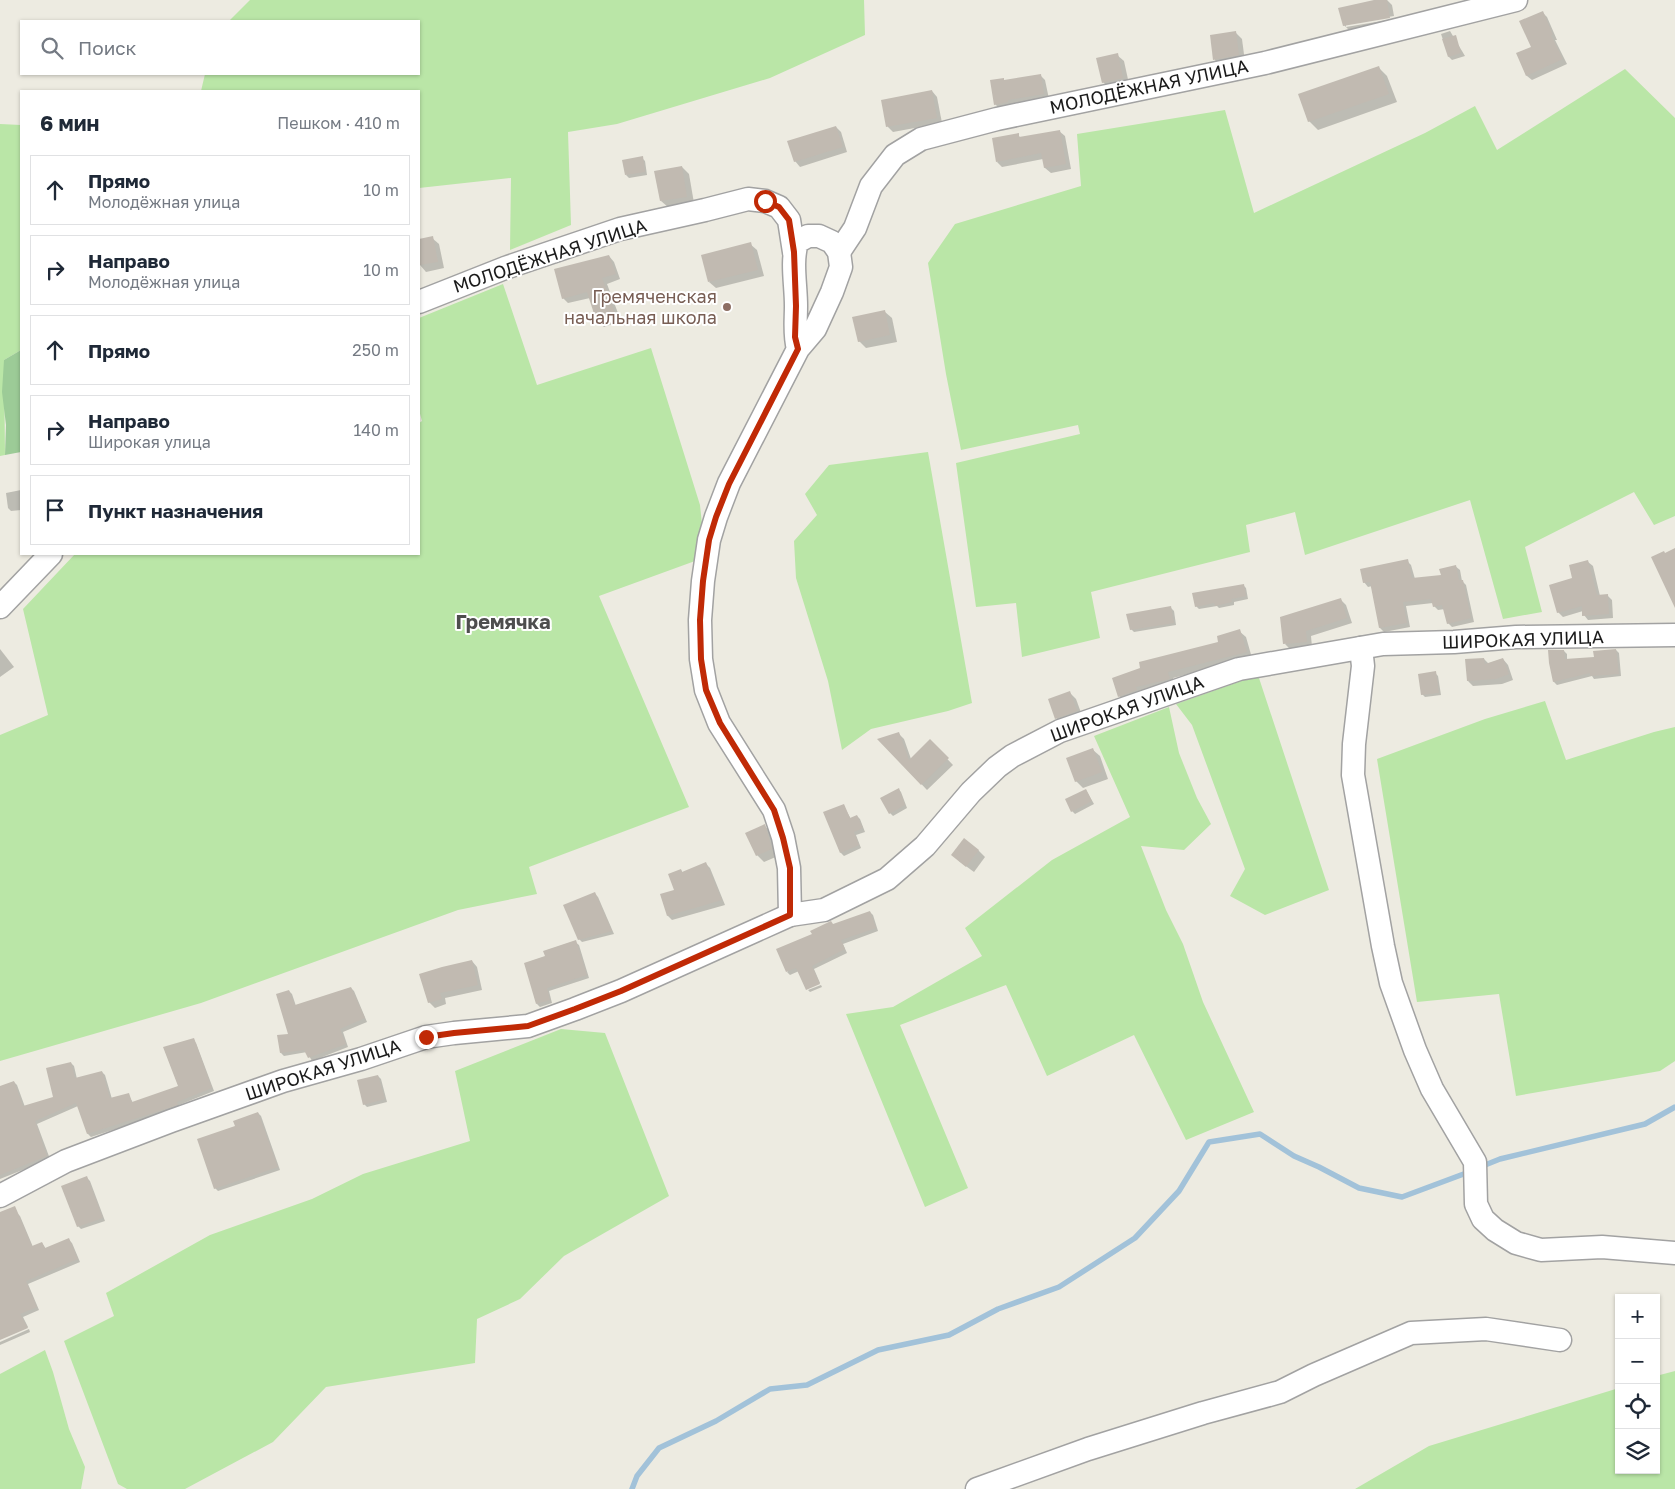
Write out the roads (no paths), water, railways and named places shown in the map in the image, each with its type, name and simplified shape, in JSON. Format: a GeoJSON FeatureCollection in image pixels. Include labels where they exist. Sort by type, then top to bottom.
{"type":"FeatureCollection","features":[{"type":"Feature","properties":{"kind":"street","name":"МОЛОДЁЖНАЯ УЛИЦА"},"geometry":{"type":"LineString","coordinates":[[839,252],[855,228],[871,186],[895,155],[921,139],[997,119],[1265,63],[1516,0]]}},
{"type":"Feature","properties":{"kind":"street","name":"МОЛОДЁЖНАЯ УЛИЦА"},"geometry":{"type":"LineString","coordinates":[[420,302],[505,268],[620,229],[748,198],[765,201],[779,207],[789,220],[794,252],[795,337],[798,349]]}},
{"type":"Feature","properties":{"kind":"street"},"geometry":{"type":"LineString","coordinates":[[790,915],[790,868],[783,838],[774,810],[720,723],[706,690],[701,659],[700,620],[709,540],[729,484],[798,349],[815,329],[841,267],[839,252],[832,242],[819,236],[808,236],[797,242],[794,252]]}},
{"type":"Feature","properties":{"kind":"street"},"geometry":{"type":"LineString","coordinates":[[0,607],[51,555]]}},
{"type":"Feature","properties":{"kind":"street","name":"ШИРОКАЯ УЛИЦА"},"geometry":{"type":"LineString","coordinates":[[0,1196],[66,1161],[162,1124],[283,1081],[362,1059],[426,1037],[528,1026],[575,1009],[790,915],[824,910],[887,879],[924,846],[971,792],[997,767],[1012,756],[1060,731],[1240,669],[1383,644],[1454,642],[1516,637],[1675,635]]}},
{"type":"Feature","properties":{"kind":"street"},"geometry":{"type":"LineString","coordinates":[[1361,648],[1364,666],[1354,744],[1353,775],[1383,946],[1391,983],[1414,1050],[1432,1088],[1475,1162],[1476,1204],[1483,1219],[1495,1230],[1516,1243],[1540,1250],[1602,1247],[1675,1253]]}},
{"type":"Feature","properties":{"kind":"street"},"geometry":{"type":"LineString","coordinates":[[977,1489],[1088,1450],[1203,1413],[1280,1392],[1412,1333],[1486,1329],[1560,1340]]}},
{"type":"Feature","properties":{"kind":"waterway"},"geometry":{"type":"LineString","coordinates":[[1480,1167],[1500,1159],[1645,1124],[1675,1107]]}},
{"type":"Feature","properties":{"kind":"waterway"},"geometry":{"type":"LineString","coordinates":[[632,1489],[637,1476],[659,1448],[716,1421],[770,1389],[807,1385],[878,1350],[949,1335],[998,1309],[1059,1287],[1135,1238],[1179,1191],[1209,1142],[1260,1134],[1294,1156],[1359,1188],[1402,1197],[1469,1172]]}},
{"type":"Feature","properties":{"kind":"place","name":"Гремяченская начальная школа"},"geometry":{"type":"Point","coordinates":[727,307]}},
{"type":"Feature","properties":{"kind":"district","name":"Гремячка"},"geometry":{"type":"Point","coordinates":[503,622]}}]}
